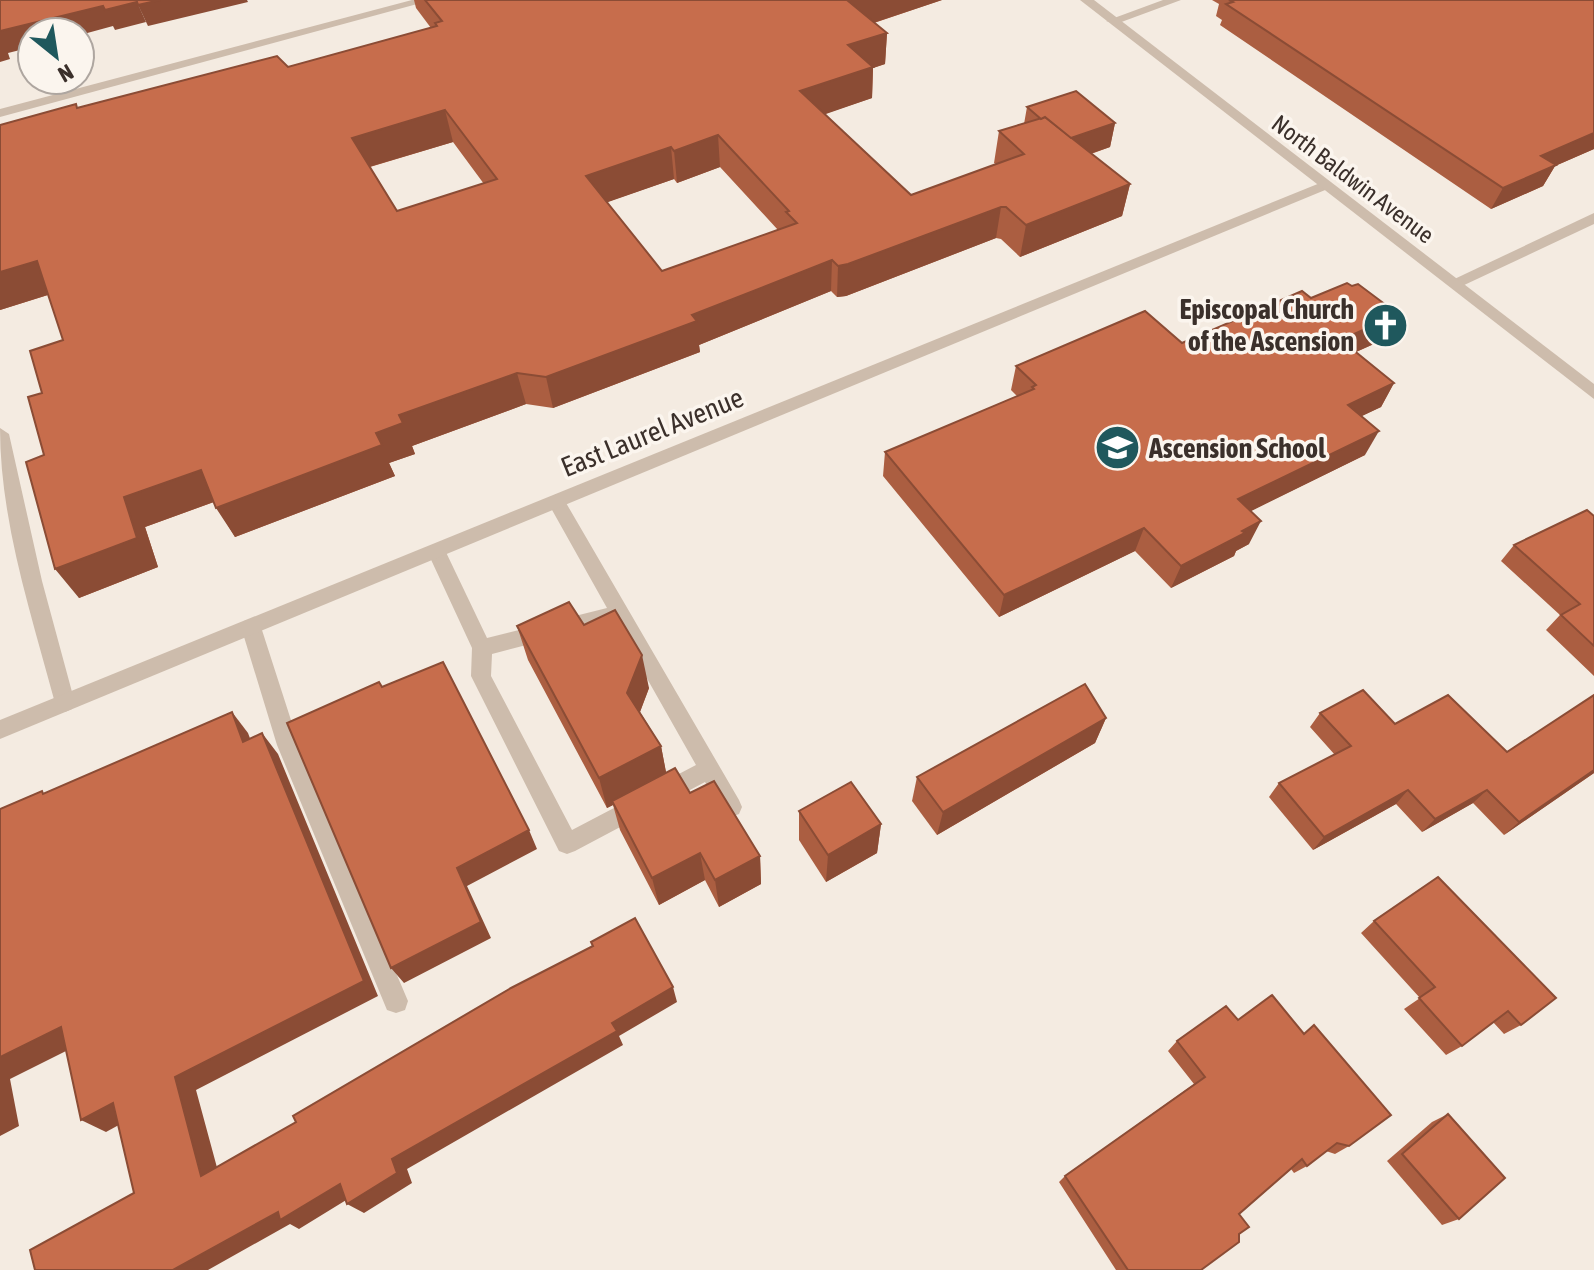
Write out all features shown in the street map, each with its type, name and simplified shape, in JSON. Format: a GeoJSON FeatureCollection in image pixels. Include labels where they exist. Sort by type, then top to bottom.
{"type":"FeatureCollection","features":[{"type":"Feature","properties":{"kind":"street"},"geometry":{"type":"LineString","coordinates":[[0,113],[426,0]]}},
{"type":"Feature","properties":{"kind":"street","name":"North Baldwin Avenue"},"geometry":{"type":"LineString","coordinates":[[1086,0],[1594,393]]}},
{"type":"Feature","properties":{"kind":"street"},"geometry":{"type":"LineString","coordinates":[[1112,21],[1175,0]]}},
{"type":"Feature","properties":{"kind":"street","name":"East Laurel Avenue"},"geometry":{"type":"LineString","coordinates":[[0,730],[1325,185]]}},
{"type":"Feature","properties":{"kind":"street"},"geometry":{"type":"LineString","coordinates":[[1454,283],[1594,218]]}},
{"type":"Feature","properties":{"kind":"street"},"geometry":{"type":"LineString","coordinates":[[0,434],[32,581],[65,703]]}},
{"type":"Feature","properties":{"kind":"street"},"geometry":{"type":"LineString","coordinates":[[556,501],[731,807]]}},
{"type":"Feature","properties":{"kind":"street"},"geometry":{"type":"LineString","coordinates":[[436,551],[482,648],[481,676],[567,844],[709,769]]}},
{"type":"Feature","properties":{"kind":"street"},"geometry":{"type":"LineString","coordinates":[[482,648],[618,613]]}},
{"type":"Feature","properties":{"kind":"street"},"geometry":{"type":"LineString","coordinates":[[251,627],[288,745],[396,1001]]}},
{"type":"Feature","properties":{"kind":"building"},"geometry":{"type":"Polygon","coordinates":[[[0,0],[160,0],[105,10],[103,6],[62,16],[16,16],[16,27],[0,31],[0,0]]]}},
{"type":"Feature","properties":{"kind":"building"},"geometry":{"type":"Polygon","coordinates":[[[425,0],[851,0],[848,1],[887,33],[848,45],[873,67],[800,91],[911,195],[1024,154],[999,131],[1045,117],[1130,184],[1026,225],[1006,207],[1001,207],[848,264],[838,266],[832,260],[692,315],[697,321],[546,377],[517,373],[399,415],[403,423],[376,433],[382,445],[216,508],[201,470],[124,497],[137,538],[55,569],[26,462],[44,455],[28,397],[42,393],[30,351],[63,340],[37,261],[0,272],[0,125],[277,56],[288,67],[437,26],[435,23],[442,21],[425,0]],[[445,110],[352,138],[397,211],[497,179],[445,110]],[[718,135],[674,151],[671,147],[586,176],[662,271],[797,223],[718,135]]]}},
{"type":"Feature","properties":{"kind":"building"},"geometry":{"type":"Polygon","coordinates":[[[1229,0],[1594,0],[1594,133],[1541,156],[1556,165],[1503,188],[1226,4],[1233,2],[1229,0]]]}},
{"type":"Feature","properties":{"kind":"building"},"geometry":{"type":"Polygon","coordinates":[[[1076,91],[1115,123],[1071,138],[1027,107],[1076,91]]]}},
{"type":"Feature","properties":{"kind":"building"},"geometry":{"type":"Polygon","coordinates":[[[1347,283],[1352,286],[1358,284],[1398,314],[1341,340],[1394,383],[1348,405],[1379,431],[1238,499],[1261,521],[1242,531],[1245,533],[1181,566],[1144,528],[1004,595],[885,452],[1034,389],[1032,387],[1036,385],[1016,366],[1145,311],[1182,343],[1302,291],[1311,298],[1347,283]]]}},
{"type":"Feature","properties":{"kind":"building"},"geometry":{"type":"Polygon","coordinates":[[[1587,510],[1594,516],[1594,646],[1561,615],[1580,604],[1514,545],[1587,510]]]}},
{"type":"Feature","properties":{"kind":"building"},"geometry":{"type":"Polygon","coordinates":[[[569,602],[584,625],[615,610],[642,655],[627,693],[661,746],[599,778],[517,626],[569,602]]]}},
{"type":"Feature","properties":{"kind":"building"},"geometry":{"type":"Polygon","coordinates":[[[443,662],[529,830],[457,868],[481,922],[391,968],[287,723],[379,682],[382,687],[443,662]]]}},
{"type":"Feature","properties":{"kind":"building"},"geometry":{"type":"Polygon","coordinates":[[[1085,684],[1106,718],[943,812],[917,777],[1085,684]]]}},
{"type":"Feature","properties":{"kind":"building"},"geometry":{"type":"Polygon","coordinates":[[[1363,690],[1395,724],[1448,695],[1507,752],[1594,695],[1594,770],[1519,822],[1487,790],[1435,819],[1408,790],[1324,837],[1279,783],[1351,746],[1320,713],[1363,690]]]}},
{"type":"Feature","properties":{"kind":"building"},"geometry":{"type":"Polygon","coordinates":[[[232,712],[243,742],[262,733],[364,981],[175,1077],[201,1176],[296,1122],[293,1116],[511,988],[593,946],[591,942],[635,918],[673,987],[612,1023],[617,1031],[392,1159],[397,1173],[347,1204],[340,1184],[280,1220],[278,1212],[173,1270],[35,1270],[30,1250],[134,1193],[113,1103],[81,1120],[61,1027],[0,1057],[0,809],[42,791],[43,794],[232,712]]]}},
{"type":"Feature","properties":{"kind":"building"},"geometry":{"type":"Polygon","coordinates":[[[675,768],[690,793],[714,781],[760,856],[715,880],[700,853],[652,878],[612,801],[675,768]]]}},
{"type":"Feature","properties":{"kind":"building"},"geometry":{"type":"Polygon","coordinates":[[[851,782],[881,824],[828,855],[799,811],[851,782]]]}},
{"type":"Feature","properties":{"kind":"building"},"geometry":{"type":"Polygon","coordinates":[[[1438,877],[1556,998],[1521,1025],[1508,1011],[1462,1046],[1419,998],[1435,987],[1374,921],[1438,877]]]}},
{"type":"Feature","properties":{"kind":"building"},"geometry":{"type":"Polygon","coordinates":[[[1272,995],[1304,1034],[1314,1025],[1391,1115],[1349,1146],[1337,1143],[1307,1166],[1302,1159],[1239,1214],[1249,1227],[1239,1234],[1239,1242],[1201,1270],[1128,1270],[1065,1176],[1205,1077],[1177,1041],[1226,1006],[1238,1020],[1272,995]]]}},
{"type":"Feature","properties":{"kind":"building"},"geometry":{"type":"Polygon","coordinates":[[[1448,1114],[1505,1178],[1459,1219],[1402,1154],[1448,1114]]]}},
{"type":"Feature","properties":{"kind":"place","name":"Episcopal Church of the Ascension"},"geometry":{"type":"Point","coordinates":[1385,325]}},
{"type":"Feature","properties":{"kind":"place","name":"Ascension School"},"geometry":{"type":"Point","coordinates":[1118,448]}}]}
